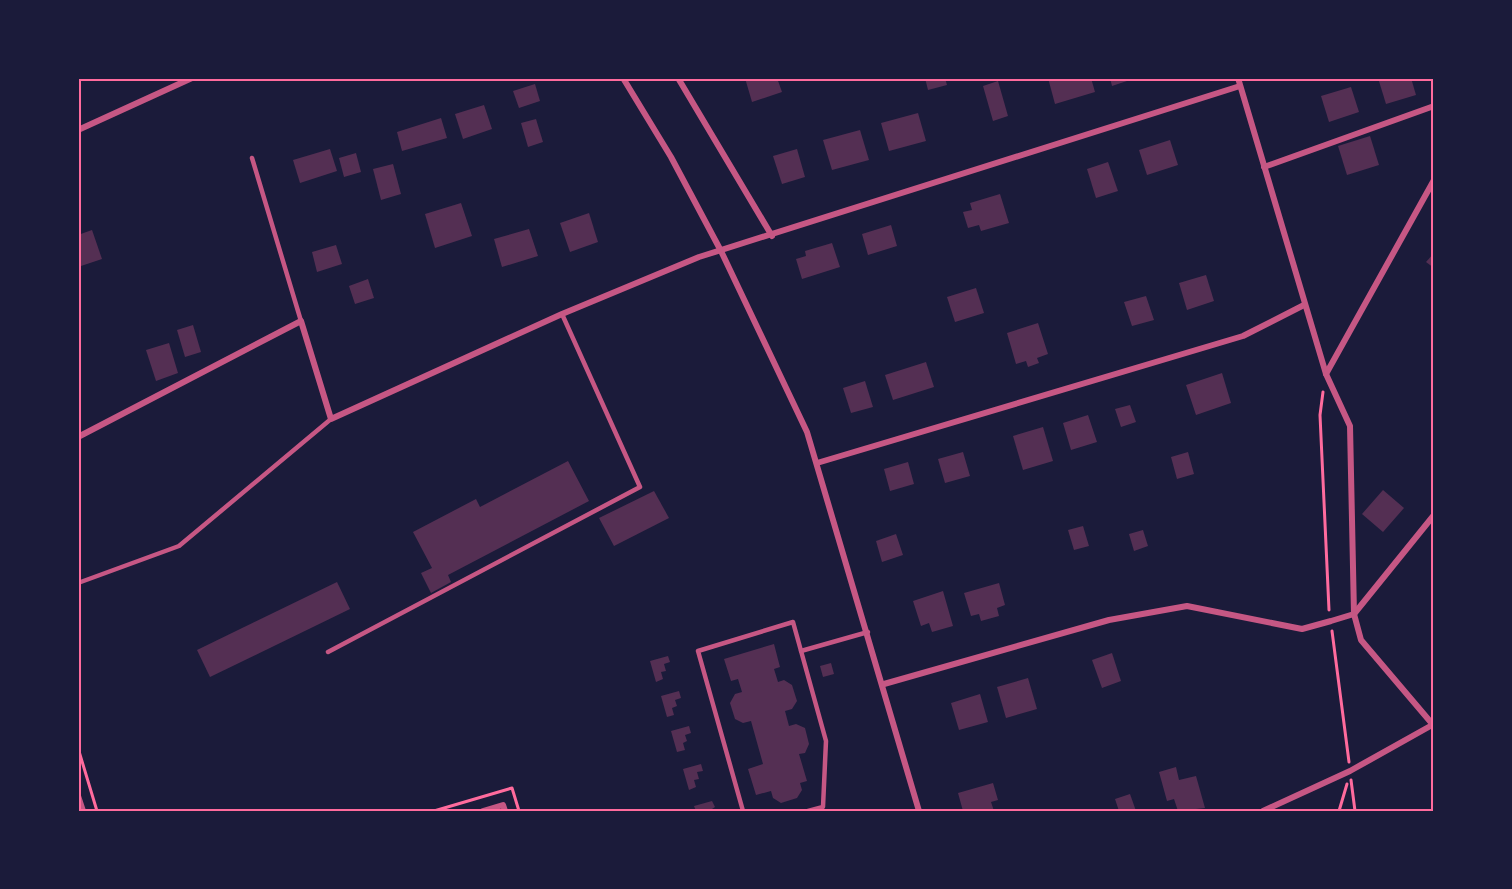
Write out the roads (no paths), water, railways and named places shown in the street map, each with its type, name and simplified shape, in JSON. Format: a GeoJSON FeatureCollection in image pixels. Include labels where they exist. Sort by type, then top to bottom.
{"type":"FeatureCollection","features":[{"type":"Feature","properties":{"kind":"street"},"geometry":{"type":"LineString","coordinates":[[78,130],[192,78]]}},
{"type":"Feature","properties":{"kind":"street"},"geometry":{"type":"LineString","coordinates":[[623,78],[671,157],[721,251],[807,432],[884,684],[919,811]]}},
{"type":"Feature","properties":{"kind":"street"},"geometry":{"type":"LineString","coordinates":[[678,78],[772,236]]}},
{"type":"Feature","properties":{"kind":"street"},"geometry":{"type":"LineString","coordinates":[[1238,78],[1326,374],[1350,426],[1353,614],[1361,640],[1434,725],[1350,771],[1263,811]]}},
{"type":"Feature","properties":{"kind":"street"},"geometry":{"type":"LineString","coordinates":[[78,437],[301,321],[331,419],[562,314],[721,251],[1240,86]]}},
{"type":"Feature","properties":{"kind":"street"},"geometry":{"type":"LineString","coordinates":[[1264,167],[1434,106]]}},
{"type":"Feature","properties":{"kind":"street"},"geometry":{"type":"LineString","coordinates":[[1326,374],[1434,180]]}},
{"type":"Feature","properties":{"kind":"street"},"geometry":{"type":"LineString","coordinates":[[817,463],[1243,336],[1304,305]]}},
{"type":"Feature","properties":{"kind":"street"},"geometry":{"type":"LineString","coordinates":[[884,684],[1109,620],[1187,606],[1302,629],[1331,621],[1353,614],[1434,515]]}},
{"type":"Feature","properties":{"kind":"street"},"geometry":{"type":"LineString","coordinates":[[78,796],[83,811]]}},
{"type":"Feature","properties":{"kind":"street"},"geometry":{"type":"LineString","coordinates":[[483,811],[504,808]]}},
{"type":"Feature","properties":{"kind":"lane"},"geometry":{"type":"LineString","coordinates":[[252,158],[301,321]]}},
{"type":"Feature","properties":{"kind":"lane"},"geometry":{"type":"LineString","coordinates":[[328,652],[640,487],[562,314]]}},
{"type":"Feature","properties":{"kind":"lane"},"geometry":{"type":"LineString","coordinates":[[78,583],[179,546],[331,419]]}},
{"type":"Feature","properties":{"kind":"lane"},"geometry":{"type":"LineString","coordinates":[[743,811],[698,651],[793,622],[826,741],[823,807],[808,811]]}},
{"type":"Feature","properties":{"kind":"lane"},"geometry":{"type":"LineString","coordinates":[[801,651],[868,632]]}}]}
